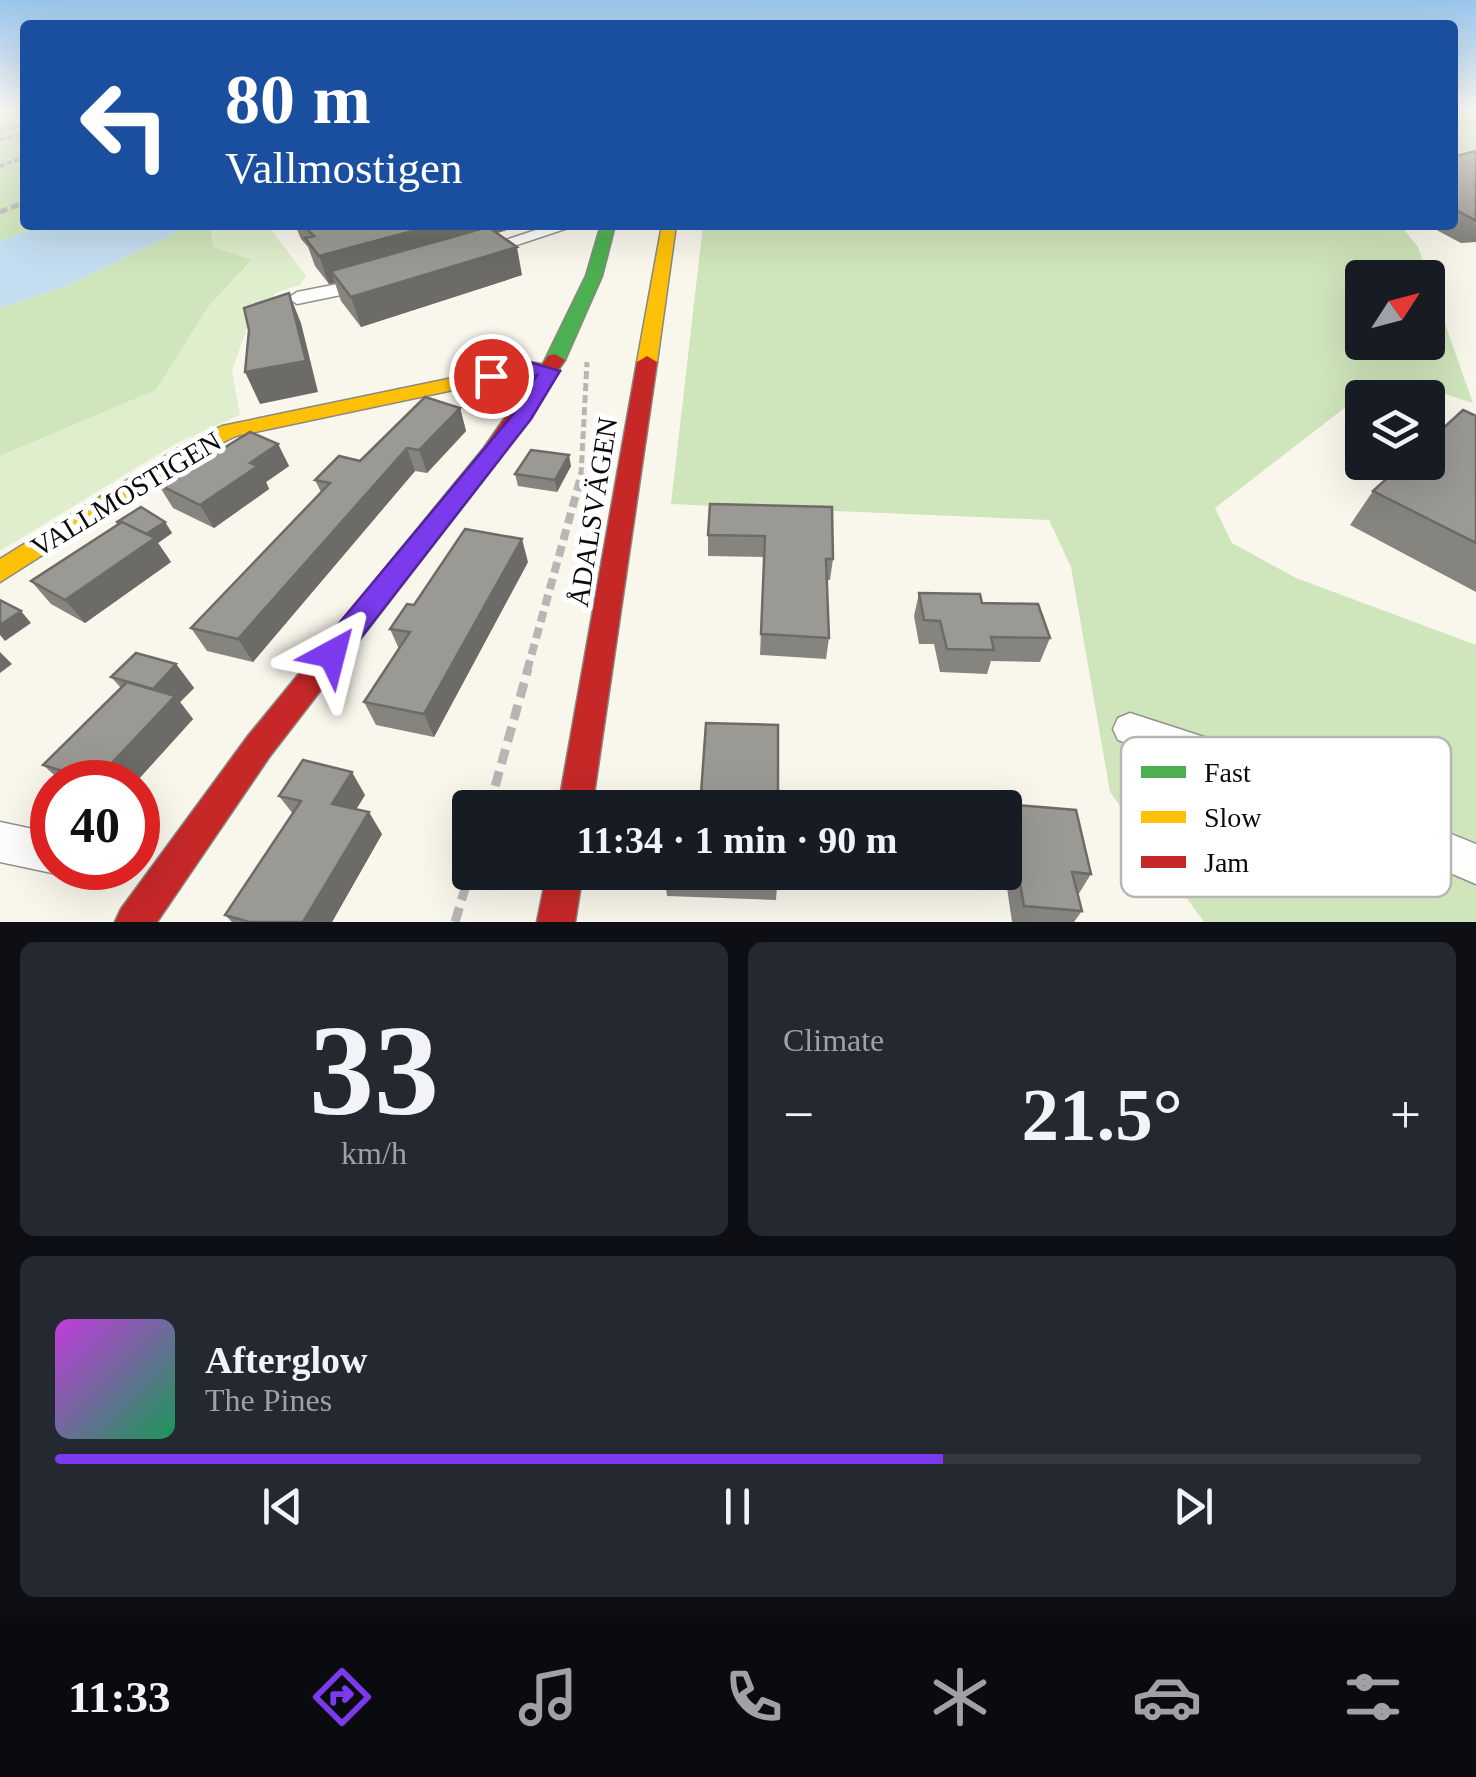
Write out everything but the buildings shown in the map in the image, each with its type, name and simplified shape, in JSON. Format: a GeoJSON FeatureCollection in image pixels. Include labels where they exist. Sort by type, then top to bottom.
{"type":"FeatureCollection","features":[{"type":"Feature","properties":{"kind":"street"},"geometry":{"type":"LineString","coordinates":[[456,259],[552,230]]}},
{"type":"Feature","properties":{"kind":"street"},"geometry":{"type":"LineString","coordinates":[[160,855],[290,707],[524,414],[550,371],[598,269],[607,230]]}},
{"type":"Feature","properties":{"kind":"street","name":"ÅDALSVÄGEN"},"geometry":{"type":"LineString","coordinates":[[578,790],[667,230]]}},
{"type":"Feature","properties":{"kind":"street"},"geometry":{"type":"LineString","coordinates":[[297,298],[388,278]]}},
{"type":"Feature","properties":{"kind":"street","name":"VALLMOSTIGEN"},"geometry":{"type":"LineString","coordinates":[[0,572],[203,443],[230,432],[529,368],[550,371]]}},
{"type":"Feature","properties":{"kind":"street"},"geometry":{"type":"LineString","coordinates":[[1130,729],[1154,737]]}},
{"type":"Feature","properties":{"kind":"street"},"geometry":{"type":"LineString","coordinates":[[0,842],[30,848]]}},
{"type":"Feature","properties":{"kind":"street"},"geometry":{"type":"LineString","coordinates":[[1451,854],[1476,864]]}},
{"type":"Feature","properties":{"kind":"street"},"geometry":{"type":"LineString","coordinates":[[134,922],[142,890]]}},
{"type":"Feature","properties":{"kind":"street"},"geometry":{"type":"LineString","coordinates":[[556,922],[561,890]]}},
{"type":"Feature","properties":{"kind":"path"},"geometry":{"type":"LineString","coordinates":[[494,790],[584,469],[588,350]]}},
{"type":"Feature","properties":{"kind":"path"},"geometry":{"type":"LineString","coordinates":[[456,922],[465,890]]}},
{"type":"Feature","properties":{"kind":"green space"},"geometry":{"type":"Polygon","coordinates":[[[0,153],[20,153],[20,230],[29,230],[0,241],[0,153]]]}},
{"type":"Feature","properties":{"kind":"green space"},"geometry":{"type":"Polygon","coordinates":[[[1458,153],[1476,153],[1476,161],[1458,162],[1458,153]]]}},
{"type":"Feature","properties":{"kind":"green space"},"geometry":{"type":"Polygon","coordinates":[[[182,230],[211,230],[213,247],[252,260],[208,307],[156,390],[0,456],[0,308],[66,286],[182,230]]]}},
{"type":"Feature","properties":{"kind":"green space"},"geometry":{"type":"Polygon","coordinates":[[[210,230],[272,230],[306,276],[300,285],[278,292],[252,315],[232,370],[240,415],[177,443],[0,551],[0,456],[156,390],[208,307],[252,261],[212,247],[210,230]]]}},
{"type":"Feature","properties":{"kind":"green space"},"geometry":{"type":"Polygon","coordinates":[[[702,230],[1404,230],[1423,260],[1345,260],[1345,360],[1445,360],[1445,324],[1473,403],[1445,394],[1445,380],[1345,380],[1345,408],[1215,508],[1232,543],[1296,578],[1476,645],[1476,922],[1204,922],[1186,897],[1451,897],[1451,737],[1121,737],[1121,807],[1110,792],[1071,567],[1049,520],[671,504],[702,230]]]}},
{"type":"Feature","properties":{"kind":"water"},"geometry":{"type":"Polygon","coordinates":[[[29,230],[182,230],[66,286],[0,308],[0,241],[29,230]]]}},
{"type":"Feature","properties":{"kind":"traffic: fast"},"geometry":{"type":"LineString","coordinates":[[555,360],[594,276],[607,230]]}},
{"type":"Feature","properties":{"kind":"traffic: slow"},"geometry":{"type":"LineString","coordinates":[[647,362],[668,230]]}},
{"type":"Feature","properties":{"kind":"traffic: slow"},"geometry":{"type":"LineString","coordinates":[[0,572],[203,443],[230,431],[529,368],[550,371]]}},
{"type":"Feature","properties":{"kind":"traffic: jam"},"geometry":{"type":"LineString","coordinates":[[134,922],[259,746],[491,454],[555,360]]}},
{"type":"Feature","properties":{"kind":"traffic: jam"},"geometry":{"type":"LineString","coordinates":[[578,790],[647,362]]}},
{"type":"Feature","properties":{"kind":"traffic: jam"},"geometry":{"type":"LineString","coordinates":[[556,922],[562,890]]}},
{"type":"Feature","properties":{"kind":"route"},"geometry":{"type":"LineString","coordinates":[[332,654],[524,414],[550,371],[529,368],[491,376]]}}]}
